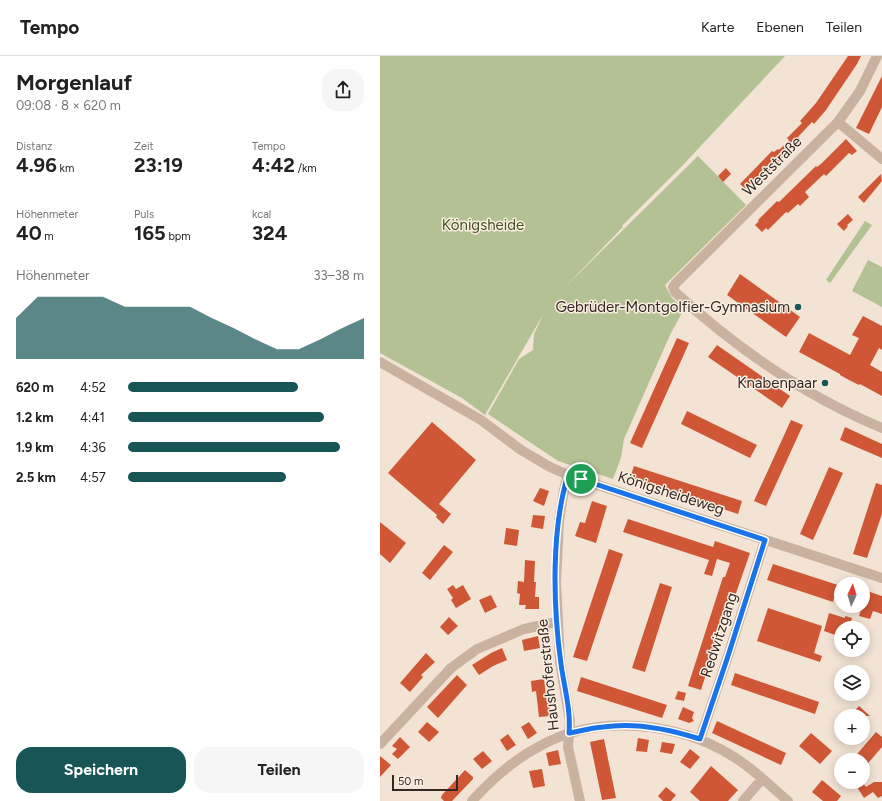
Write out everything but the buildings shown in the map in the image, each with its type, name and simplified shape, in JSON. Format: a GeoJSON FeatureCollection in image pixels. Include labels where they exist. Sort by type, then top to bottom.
{"type":"FeatureCollection","features":[{"type":"Feature","properties":{"kind":"street","name":"Weststraße"},"geometry":{"type":"LineString","coordinates":[[877,56],[860,91],[838,122],[673,287],[675,292],[711,324],[749,353],[826,401],[882,428]]}},
{"type":"Feature","properties":{"kind":"street"},"geometry":{"type":"LineString","coordinates":[[838,122],[882,159]]}},
{"type":"Feature","properties":{"kind":"street","name":"Königsheideweg"},"geometry":{"type":"LineString","coordinates":[[380,362],[481,420],[536,459],[568,475],[882,578]]}},
{"type":"Feature","properties":{"kind":"street","name":"Haushoferstraße"},"geometry":{"type":"LineString","coordinates":[[568,475],[560,514],[557,546],[557,622],[560,662],[570,721],[568,747],[580,801]]}},
{"type":"Feature","properties":{"kind":"street","name":"Redwitzgang"},"geometry":{"type":"LineString","coordinates":[[700,739],[765,540]]}},
{"type":"Feature","properties":{"kind":"street"},"geometry":{"type":"LineString","coordinates":[[380,744],[451,668],[477,650],[524,629],[557,622]]}},
{"type":"Feature","properties":{"kind":"street"},"geometry":{"type":"LineString","coordinates":[[472,801],[498,774],[515,761],[541,745],[569,733],[603,727],[637,726],[670,730],[700,739],[733,756],[746,765],[788,801]]}},
{"type":"Feature","properties":{"kind":"street"},"geometry":{"type":"LineString","coordinates":[[743,801],[762,779]]}},
{"type":"Feature","properties":{"kind":"green space","name":"Königsheide"},"geometry":{"type":"Polygon","coordinates":[[[380,56],[785,56],[682,166],[622,226],[623,227],[564,288],[698,156],[746,205],[665,285],[672,298],[684,309],[670,335],[624,439],[621,458],[613,479],[558,461],[488,414],[519,359],[533,350],[534,334],[544,313],[485,415],[462,398],[380,353],[380,56]]]}},
{"type":"Feature","properties":{"kind":"green space"},"geometry":{"type":"Polygon","coordinates":[[[865,221],[872,225],[830,283],[826,280],[865,221]]]}},
{"type":"Feature","properties":{"kind":"green space"},"geometry":{"type":"Polygon","coordinates":[[[868,260],[882,267],[882,307],[852,291],[868,260]]]}},
{"type":"Feature","properties":{"kind":"place","name":"Gebrüder-Montgolfier-Gymnasium"},"geometry":{"type":"Point","coordinates":[798,307]}},
{"type":"Feature","properties":{"kind":"place","name":"Knabenpaar"},"geometry":{"type":"Point","coordinates":[825,383]}},
{"type":"Feature","properties":{"kind":"route"},"geometry":{"type":"LineString","coordinates":[[568,475],[581,479],[765,540],[700,739],[670,730],[620,725],[569,733],[570,721],[560,662],[557,622],[557,546],[559,521],[568,475]]}}]}
